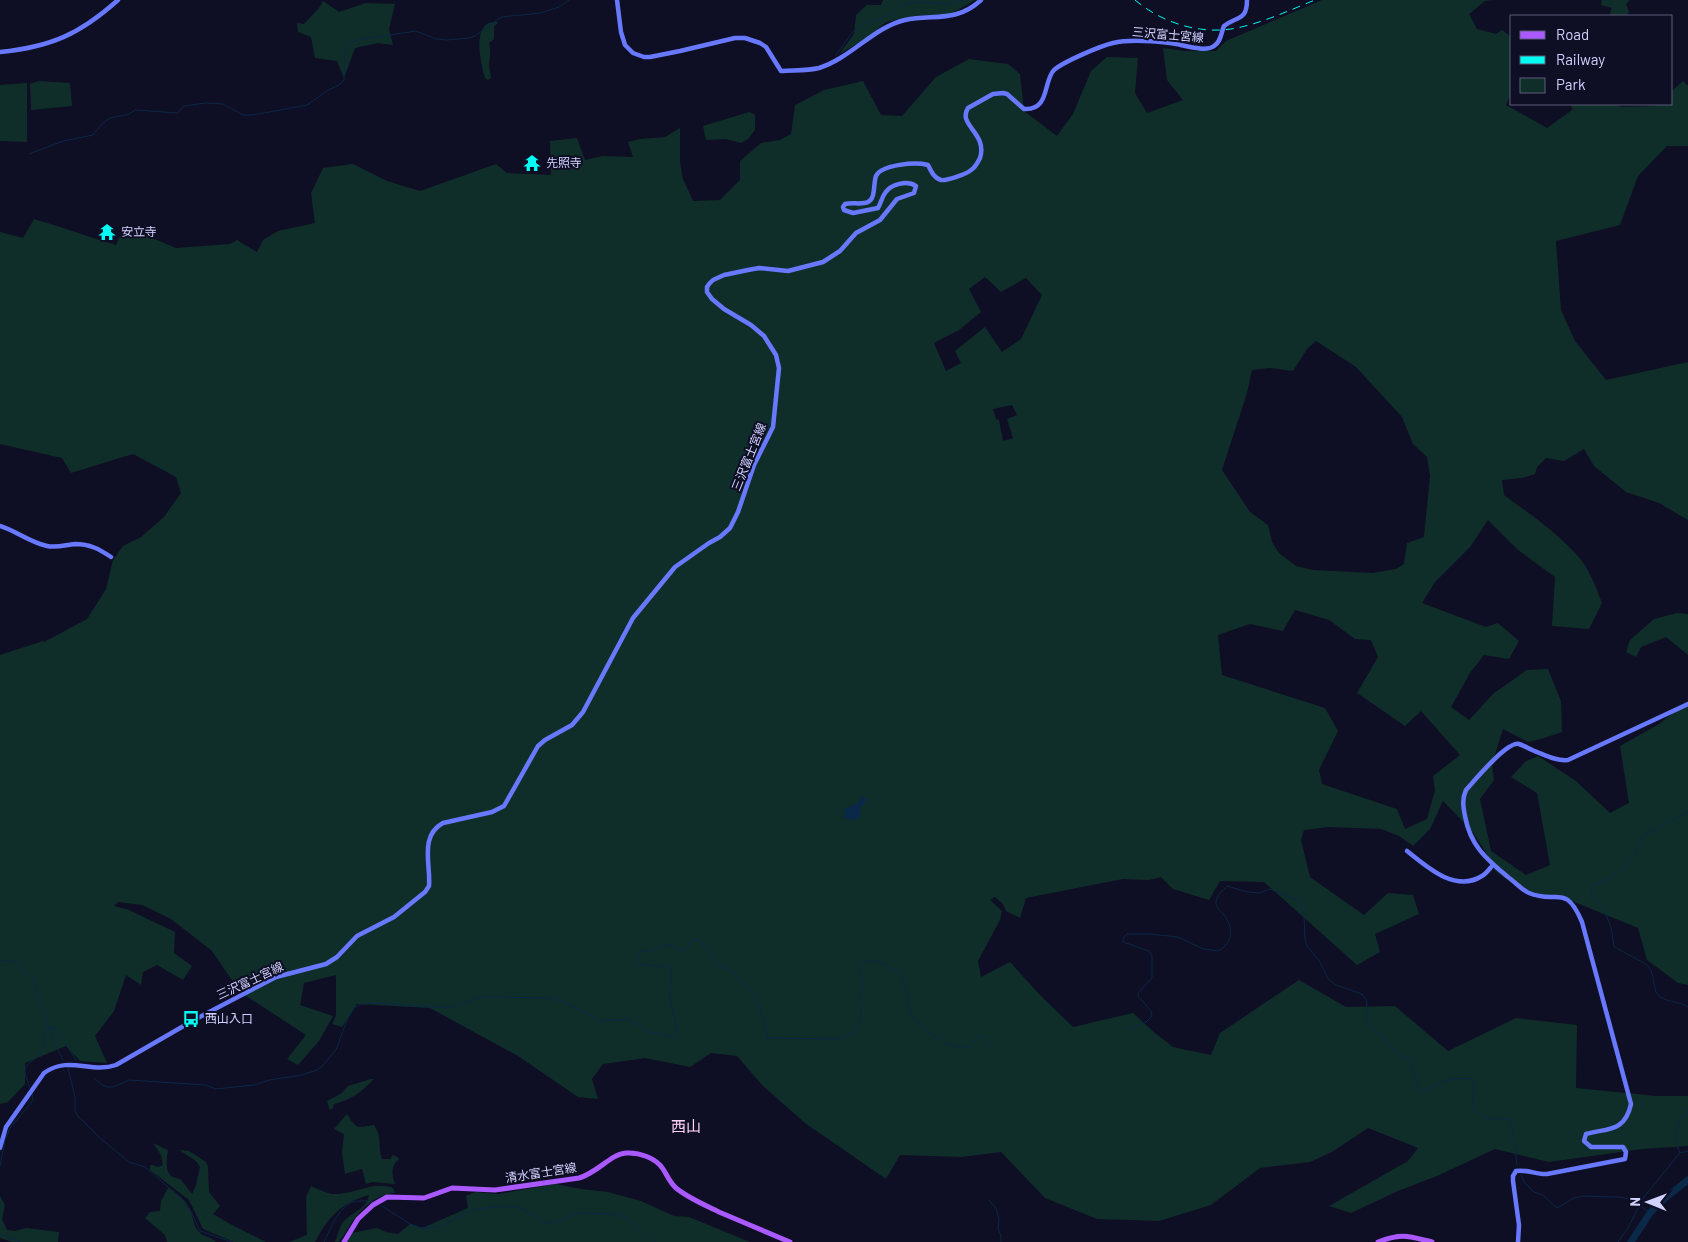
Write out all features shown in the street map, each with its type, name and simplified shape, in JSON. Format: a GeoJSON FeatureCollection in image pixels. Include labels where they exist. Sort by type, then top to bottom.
{"type":"FeatureCollection","features":[{"type":"Feature","properties":{"kind":"main road"},"geometry":{"type":"LineString","coordinates":[[0,52],[27,49],[49,44],[63,38],[86,26],[118,0]]}},
{"type":"Feature","properties":{"kind":"main road"},"geometry":{"type":"LineString","coordinates":[[617,0],[621,32],[625,45],[633,53],[644,57],[735,38],[746,38],[766,47],[781,71],[820,68],[847,54],[889,25],[907,20],[946,17],[970,8],[981,0]]}},
{"type":"Feature","properties":{"kind":"main road","name":"三沢富士宮線"},"geometry":{"type":"LineString","coordinates":[[0,1148],[6,1127],[44,1074],[56,1066],[76,1064],[105,1068],[116,1065],[194,1020],[276,977],[326,964],[336,957],[357,936],[394,917],[429,886],[427,846],[432,832],[437,826],[492,812],[504,806],[538,746],[572,725],[583,712],[633,618],[676,567],[730,528],[738,512],[754,465],[773,427],[779,368],[776,355],[764,336],[712,299],[707,292],[707,287],[713,280],[724,275],[759,268],[788,271],[823,262],[840,251],[856,233],[880,220],[897,200],[914,193],[916,186],[912,183],[903,183],[891,187],[886,192],[878,208],[874,210],[853,213],[844,210],[845,204],[868,202],[872,199],[877,176],[882,169],[920,163],[928,166],[939,180],[946,180],[970,171],[980,157],[981,145],[979,137],[966,120],[965,115],[968,108],[998,93],[1007,94],[1019,106],[1024,108],[1034,107],[1041,102],[1045,95],[1050,76],[1054,71],[1066,63],[1113,43],[1130,41],[1168,42],[1205,49],[1212,48],[1217,44],[1224,26],[1239,20],[1243,16],[1247,0]]}},
{"type":"Feature","properties":{"kind":"main road"},"geometry":{"type":"LineString","coordinates":[[0,526],[41,545],[54,547],[76,544],[90,545],[111,557]]}},
{"type":"Feature","properties":{"kind":"main road"},"geometry":{"type":"LineString","coordinates":[[1518,1242],[1519,1225],[1514,1181],[1516,1171],[1521,1170],[1542,1175],[1625,1159],[1626,1152],[1623,1147],[1591,1147],[1584,1141],[1584,1137],[1586,1134],[1618,1127],[1628,1114],[1631,1104],[1582,922],[1574,906],[1565,898],[1530,894],[1493,865],[1480,851],[1468,833],[1463,797],[1466,790],[1503,751],[1512,745],[1518,744],[1558,759],[1568,760],[1688,704]]}},
{"type":"Feature","properties":{"kind":"main road"},"geometry":{"type":"LineString","coordinates":[[1407,851],[1432,870],[1452,880],[1468,880],[1483,876],[1493,865]]}},
{"type":"Feature","properties":{"kind":"main road","name":"清水富士宮線"},"geometry":{"type":"LineString","coordinates":[[344,1242],[358,1220],[381,1199],[396,1196],[416,1199],[452,1188],[495,1190],[580,1178],[597,1171],[616,1156],[630,1153],[644,1156],[661,1166],[674,1187],[698,1201],[790,1242]]}},
{"type":"Feature","properties":{"kind":"main road"},"geometry":{"type":"LineString","coordinates":[[1378,1242],[1397,1236],[1409,1236],[1432,1242]]}},
{"type":"Feature","properties":{"kind":"green space"},"geometry":{"type":"Polygon","coordinates":[[[883,0],[975,0],[951,14],[914,16],[886,22],[866,39],[839,54],[854,34],[856,15],[867,5],[881,5],[883,0]]]}},
{"type":"Feature","properties":{"kind":"green space"},"geometry":{"type":"Polygon","coordinates":[[[1322,0],[1493,0],[1485,1],[1469,14],[1477,29],[1496,34],[1502,30],[1510,36],[1510,96],[1506,105],[1547,128],[1572,110],[1571,105],[1618,105],[1622,107],[1673,105],[1673,90],[1683,81],[1688,86],[1688,146],[1667,146],[1638,176],[1620,225],[1556,241],[1561,310],[1575,341],[1606,380],[1688,362],[1688,520],[1659,503],[1626,492],[1594,466],[1584,449],[1564,461],[1546,458],[1537,467],[1535,474],[1522,478],[1502,480],[1504,495],[1560,538],[1585,566],[1602,603],[1589,629],[1552,626],[1555,577],[1518,550],[1488,520],[1470,547],[1435,582],[1422,603],[1486,627],[1498,623],[1519,641],[1509,659],[1484,655],[1470,673],[1451,707],[1469,720],[1494,693],[1527,670],[1548,669],[1561,701],[1562,732],[1528,742],[1503,729],[1492,764],[1494,780],[1480,799],[1491,851],[1526,875],[1550,865],[1537,793],[1511,777],[1526,761],[1538,756],[1576,781],[1610,813],[1629,803],[1620,746],[1659,724],[1688,701],[1688,985],[1678,983],[1647,960],[1638,928],[1572,901],[1523,891],[1495,871],[1472,831],[1443,801],[1430,829],[1413,846],[1399,836],[1381,829],[1329,827],[1304,830],[1301,840],[1310,877],[1364,915],[1388,893],[1413,895],[1419,914],[1375,934],[1380,952],[1357,965],[1264,882],[1220,881],[1209,900],[1173,889],[1161,877],[1149,880],[1123,879],[1026,898],[1020,918],[1006,911],[1003,904],[995,897],[990,900],[1002,911],[1000,920],[978,961],[981,977],[1010,962],[1073,1027],[1133,1013],[1173,1047],[1211,1055],[1220,1033],[1299,980],[1346,1007],[1395,1006],[1448,1051],[1516,1018],[1577,1025],[1576,1088],[1656,1096],[1688,1096],[1688,1146],[1642,1149],[1549,1162],[1495,1149],[1351,1213],[1329,1206],[1408,1161],[1418,1148],[1368,1128],[1332,1152],[1310,1162],[1260,1168],[1211,1205],[1159,1221],[1097,1219],[1045,1198],[1001,1152],[962,1157],[900,1155],[886,1179],[805,1123],[762,1085],[737,1056],[711,1053],[690,1067],[645,1058],[603,1064],[592,1079],[598,1099],[578,1097],[518,1056],[430,1008],[357,1004],[342,1027],[332,1024],[336,1016],[336,975],[304,983],[300,1005],[333,1016],[319,1041],[298,1065],[287,1059],[306,1035],[240,992],[212,951],[171,919],[142,905],[118,902],[114,906],[129,910],[175,932],[174,953],[192,966],[183,980],[157,965],[143,972],[141,985],[126,975],[114,1011],[95,1036],[107,1063],[80,1061],[66,1046],[25,1063],[25,1084],[8,1102],[0,1104],[0,655],[44,642],[87,619],[106,589],[113,560],[123,546],[141,537],[164,517],[181,493],[176,477],[133,454],[71,473],[62,458],[0,444],[0,232],[23,238],[34,219],[116,245],[124,226],[176,248],[230,244],[237,240],[257,252],[263,240],[278,231],[315,223],[311,193],[323,168],[353,164],[387,181],[420,191],[496,164],[507,173],[551,175],[550,141],[577,138],[585,160],[602,156],[633,157],[628,142],[665,137],[680,128],[680,162],[683,179],[693,201],[720,200],[740,180],[740,161],[761,143],[780,140],[791,134],[795,105],[824,90],[863,81],[881,115],[902,116],[936,77],[969,59],[1008,64],[1020,74],[1024,111],[1057,136],[1073,114],[1091,71],[1107,57],[1138,58],[1135,93],[1147,113],[1183,100],[1167,80],[1163,48],[1184,51],[1216,51],[1226,41],[1322,0]],[[985,277],[969,289],[981,312],[959,330],[934,343],[946,371],[961,363],[955,351],[985,327],[1002,352],[1021,339],[1042,295],[1026,278],[1001,292],[985,277]],[[1316,341],[1307,349],[1293,371],[1270,368],[1252,370],[1247,393],[1222,470],[1250,512],[1268,525],[1272,542],[1279,553],[1296,566],[1313,570],[1373,573],[1396,569],[1404,564],[1407,543],[1424,537],[1430,476],[1427,457],[1413,444],[1402,417],[1356,367],[1316,341]],[[1012,405],[993,409],[996,419],[999,420],[1003,441],[1013,438],[1007,419],[1017,415],[1012,405]],[[1295,610],[1283,631],[1250,624],[1218,635],[1222,675],[1325,708],[1338,731],[1319,770],[1322,784],[1397,809],[1405,829],[1427,819],[1435,790],[1433,776],[1460,755],[1421,711],[1405,726],[1357,693],[1378,657],[1371,640],[1355,639],[1329,620],[1295,610]]]}},
{"type":"Feature","properties":{"kind":"green space"},"geometry":{"type":"Polygon","coordinates":[[[1602,0],[1630,0],[1626,4],[1629,12],[1627,15],[1609,15],[1612,8],[1601,5],[1602,0]]]}},
{"type":"Feature","properties":{"kind":"green space"},"geometry":{"type":"Polygon","coordinates":[[[323,1],[339,12],[366,3],[395,4],[389,29],[393,45],[378,43],[355,48],[344,78],[337,61],[315,58],[311,37],[298,32],[297,23],[304,24],[323,1]]]}},
{"type":"Feature","properties":{"kind":"green space"},"geometry":{"type":"Polygon","coordinates":[[[498,22],[494,27],[494,39],[489,43],[491,78],[488,80],[485,78],[481,58],[480,35],[487,24],[498,22]]]}},
{"type":"Feature","properties":{"kind":"green space"},"geometry":{"type":"Polygon","coordinates":[[[39,81],[70,83],[72,106],[31,110],[30,84],[39,81]]]}},
{"type":"Feature","properties":{"kind":"green space"},"geometry":{"type":"Polygon","coordinates":[[[27,83],[27,142],[0,141],[0,85],[27,83]]]}},
{"type":"Feature","properties":{"kind":"green space"},"geometry":{"type":"Polygon","coordinates":[[[749,112],[755,115],[755,130],[748,139],[741,143],[726,139],[706,140],[703,126],[749,112]]]}},
{"type":"Feature","properties":{"kind":"green space"},"geometry":{"type":"Polygon","coordinates":[[[1677,613],[1688,614],[1688,655],[1666,637],[1641,647],[1636,657],[1626,652],[1630,640],[1654,619],[1677,613]]]}},
{"type":"Feature","properties":{"kind":"green space"},"geometry":{"type":"Polygon","coordinates":[[[374,1079],[360,1092],[351,1098],[334,1104],[330,1110],[327,1101],[342,1093],[348,1086],[374,1079]]]}},
{"type":"Feature","properties":{"kind":"green space"},"geometry":{"type":"Polygon","coordinates":[[[347,1114],[357,1126],[374,1125],[379,1138],[382,1159],[391,1159],[392,1155],[399,1159],[393,1168],[395,1184],[372,1182],[366,1184],[362,1169],[345,1174],[342,1152],[344,1134],[334,1129],[347,1114]]]}},
{"type":"Feature","properties":{"kind":"green space"},"geometry":{"type":"Polygon","coordinates":[[[153,1143],[168,1150],[168,1172],[173,1177],[181,1180],[192,1194],[200,1167],[196,1161],[179,1150],[189,1151],[206,1162],[209,1192],[220,1206],[213,1214],[266,1242],[234,1242],[203,1229],[189,1200],[150,1170],[150,1165],[158,1167],[163,1165],[161,1155],[153,1143]]]}},
{"type":"Feature","properties":{"kind":"green space"},"geometry":{"type":"Polygon","coordinates":[[[555,1184],[608,1192],[641,1201],[674,1216],[689,1217],[750,1242],[347,1242],[352,1233],[377,1228],[398,1234],[410,1224],[422,1228],[468,1208],[466,1196],[475,1192],[498,1194],[555,1184]]]}},
{"type":"Feature","properties":{"kind":"green space"},"geometry":{"type":"Polygon","coordinates":[[[311,1186],[324,1192],[341,1194],[371,1187],[386,1186],[393,1188],[395,1193],[382,1196],[369,1203],[354,1219],[338,1242],[335,1242],[343,1222],[363,1207],[369,1195],[351,1202],[337,1212],[325,1225],[315,1242],[289,1242],[307,1235],[306,1197],[311,1186]]]}},
{"type":"Feature","properties":{"kind":"green space"},"geometry":{"type":"Polygon","coordinates":[[[168,1188],[186,1203],[199,1232],[216,1242],[167,1242],[165,1235],[145,1218],[150,1212],[160,1211],[161,1201],[168,1188]]]}},
{"type":"Feature","properties":{"kind":"green space"},"geometry":{"type":"Polygon","coordinates":[[[0,1196],[5,1205],[2,1219],[7,1230],[15,1231],[26,1228],[59,1232],[58,1242],[12,1242],[0,1238],[0,1196]]]}},
{"type":"Feature","properties":{"kind":"water"},"geometry":{"type":"Polygon","coordinates":[[[863,796],[868,799],[860,808],[860,818],[852,820],[844,818],[845,809],[858,803],[863,796]]]}},
{"type":"Feature","properties":{"kind":"waterway"},"geometry":{"type":"LineString","coordinates":[[29,154],[63,141],[93,135],[108,119],[126,115],[135,110],[178,113],[184,106],[205,103],[223,104],[243,115],[253,115],[307,105],[344,80],[345,52],[347,46],[356,40],[416,31],[436,39],[469,38],[475,36],[501,17],[541,13],[559,7],[569,0]]}},
{"type":"Feature","properties":{"kind":"waterway"},"geometry":{"type":"LineString","coordinates":[[836,55],[851,34],[862,24],[892,14],[903,5],[913,2],[953,4],[963,0]]}},
{"type":"Feature","properties":{"kind":"waterway"},"geometry":{"type":"LineString","coordinates":[[1688,812],[1642,837],[1633,857],[1624,867],[1613,876],[1592,886],[1591,893],[1604,910],[1611,927],[1614,946],[1648,966],[1651,970],[1658,995],[1688,1007]]}},
{"type":"Feature","properties":{"kind":"waterway"},"geometry":{"type":"LineString","coordinates":[[1128,1029],[1146,1022],[1152,1016],[1151,1011],[1138,996],[1139,992],[1152,978],[1152,955],[1149,951],[1123,942],[1123,938],[1127,934],[1178,937],[1203,949],[1218,951],[1226,945],[1230,937],[1230,927],[1216,904],[1220,893],[1227,886],[1259,893],[1270,889],[1299,901],[1304,915],[1307,946],[1320,962],[1328,979],[1336,985],[1362,994],[1367,1001],[1366,1022],[1379,1032],[1390,1047],[1411,1063],[1419,1091],[1422,1092],[1452,1079],[1472,1079],[1475,1090],[1472,1100],[1473,1109],[1488,1118],[1510,1120],[1517,1165]]}},
{"type":"Feature","properties":{"kind":"waterway"},"geometry":{"type":"LineString","coordinates":[[94,1078],[102,1085],[108,1087],[113,1087],[129,1080],[206,1085],[215,1089],[254,1085],[269,1080],[302,1075],[317,1070],[336,1050],[347,1020],[354,1008],[361,1004],[381,1003],[450,1008],[482,997],[550,998],[591,1015],[599,1021],[629,1019],[646,1031],[672,1037],[676,1034],[677,1029],[669,993],[671,969],[668,967],[639,964],[636,959],[642,950],[649,952],[661,946],[670,945],[683,952],[693,940],[700,940],[715,960],[737,975],[749,990],[759,1007],[768,1038],[839,1039],[848,1036],[855,1031],[860,1022],[862,1005],[859,1000],[862,983],[860,965],[867,961],[877,961],[888,966],[901,976],[910,1011],[926,1030],[951,1045],[967,1048],[979,1036],[985,1038],[988,1046]]}},
{"type":"Feature","properties":{"kind":"waterway"},"geometry":{"type":"LineString","coordinates":[[0,960],[15,962],[25,974],[33,978],[46,1021],[63,1060]]}},
{"type":"Feature","properties":{"kind":"waterway"},"geometry":{"type":"LineString","coordinates":[[50,1027],[55,1028],[76,1060]]}},
{"type":"Feature","properties":{"kind":"waterway"},"geometry":{"type":"LineString","coordinates":[[30,1088],[25,1070],[41,1054],[46,1030],[50,1028]]}},
{"type":"Feature","properties":{"kind":"waterway"},"geometry":{"type":"LineString","coordinates":[[68,1068],[77,1115],[100,1138],[129,1162],[145,1167],[181,1198],[190,1210],[200,1231],[232,1242]]}},
{"type":"Feature","properties":{"kind":"waterway"},"geometry":{"type":"LineString","coordinates":[[0,1166],[5,1140],[10,1128],[31,1103],[33,1099],[32,1094]]}},
{"type":"Feature","properties":{"kind":"waterway"},"geometry":{"type":"LineString","coordinates":[[1680,1153],[1676,1142],[1676,1130],[1680,1119],[1688,1111]]}},
{"type":"Feature","properties":{"kind":"waterway"},"geometry":{"type":"LineString","coordinates":[[1618,1242],[1628,1228],[1643,1198],[1680,1153],[1688,1151]]}},
{"type":"Feature","properties":{"kind":"waterway"},"geometry":{"type":"LineString","coordinates":[[1521,1174],[1525,1183],[1534,1192],[1543,1195],[1557,1208],[1574,1198],[1583,1196],[1618,1197],[1631,1199],[1650,1213]]}},
{"type":"Feature","properties":{"kind":"waterway"},"geometry":{"type":"LineString","coordinates":[[1631,1242],[1650,1213],[1688,1180]]}},
{"type":"Feature","properties":{"kind":"waterway"},"geometry":{"type":"LineString","coordinates":[[989,1200],[996,1208],[1001,1242]]}},
{"type":"Feature","properties":{"kind":"waterway"},"geometry":{"type":"LineString","coordinates":[[324,1242],[334,1221],[345,1207],[354,1202],[370,1201]]}},
{"type":"Feature","properties":{"kind":"waterway"},"geometry":{"type":"LineString","coordinates":[[382,1206],[410,1224],[422,1228],[438,1227],[475,1209],[506,1206],[523,1209],[545,1223],[553,1223],[577,1213],[615,1214],[629,1219],[655,1242]]}},
{"type":"Feature","properties":{"kind":"waterway"},"geometry":{"type":"LineString","coordinates":[[0,1234],[20,1242]]}},
{"type":"Feature","properties":{"kind":"railway"},"geometry":{"type":"LineString","coordinates":[[1135,0],[1156,15],[1180,25],[1205,30],[1231,29],[1252,24],[1315,0]]}},
{"type":"Feature","properties":{"kind":"place","name":"先照寺"},"geometry":{"type":"Point","coordinates":[532,163]}},
{"type":"Feature","properties":{"kind":"place","name":"安立寺"},"geometry":{"type":"Point","coordinates":[107,232]}},
{"type":"Feature","properties":{"kind":"place","name":"西山入口"},"geometry":{"type":"Point","coordinates":[191,1019]}},
{"type":"Feature","properties":{"kind":"district","name":"西山"},"geometry":{"type":"Point","coordinates":[686,1127]}}]}
